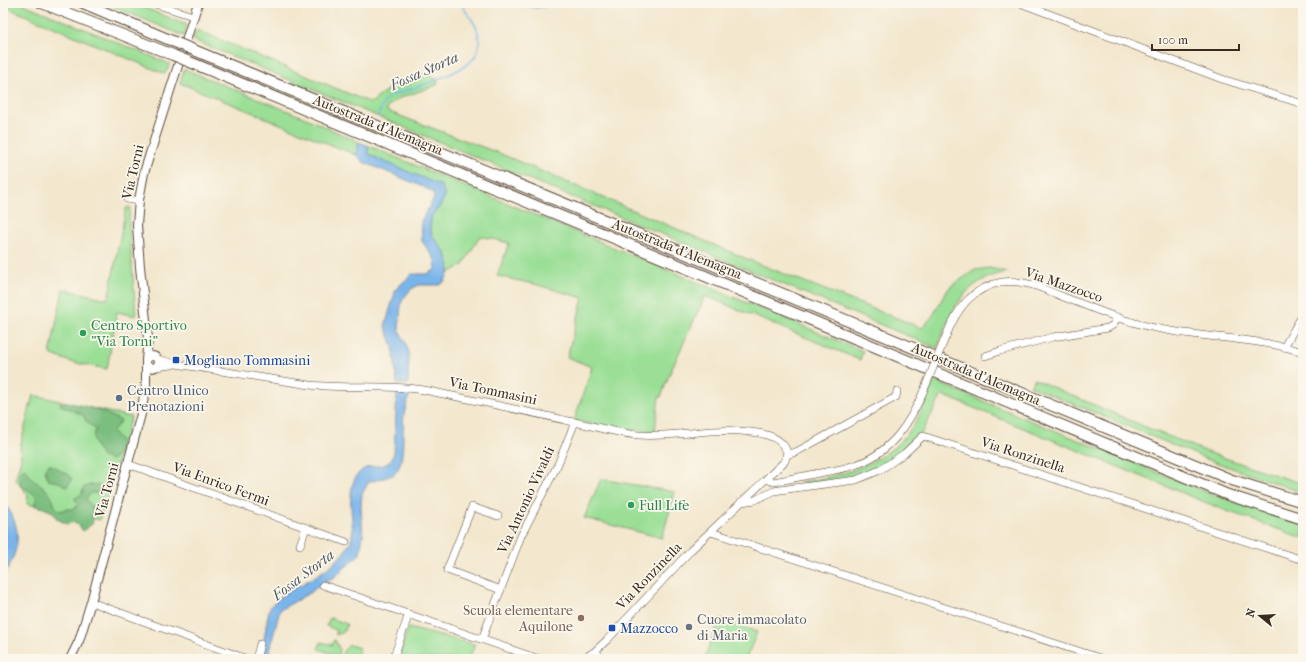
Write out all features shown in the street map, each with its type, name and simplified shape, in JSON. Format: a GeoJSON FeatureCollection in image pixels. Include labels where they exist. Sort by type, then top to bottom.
{"type":"FeatureCollection","features":[{"type":"Feature","properties":{"kind":"highway","name":"Autostrada d'Alemagna"},"geometry":{"type":"LineString","coordinates":[[42,3],[185,60],[819,323],[1228,495],[1303,518]]}},
{"type":"Feature","properties":{"kind":"highway","name":"Autostrada d'Alemagna"},"geometry":{"type":"LineString","coordinates":[[83,3],[1224,477],[1303,502]]}},
{"type":"Feature","properties":{"kind":"main road","name":"Via Torni"},"geometry":{"type":"LineString","coordinates":[[70,659],[79,641],[91,602],[141,414],[146,384],[152,362],[140,267],[137,226],[139,201],[144,173],[198,3]]}},
{"type":"Feature","properties":{"kind":"street"},"geometry":{"type":"LineString","coordinates":[[152,3],[193,16]]}},
{"type":"Feature","properties":{"kind":"street"},"geometry":{"type":"LineString","coordinates":[[1020,3],[1222,79],[1303,104]]}},
{"type":"Feature","properties":{"kind":"street"},"geometry":{"type":"LineString","coordinates":[[127,199],[139,201]]}},
{"type":"Feature","properties":{"kind":"street","name":"Via Mazzocco"},"geometry":{"type":"LineString","coordinates":[[767,479],[774,482],[837,470],[855,465],[887,447],[901,432],[912,415],[958,311],[967,300],[984,288],[993,285],[1006,282],[1019,282],[1034,286],[1137,324],[1161,329],[1284,347],[1303,352]]}},
{"type":"Feature","properties":{"kind":"street"},"geometry":{"type":"LineString","coordinates":[[1284,347],[1303,314]]}},
{"type":"Feature","properties":{"kind":"street"},"geometry":{"type":"LineString","coordinates":[[985,356],[1053,337],[1108,328],[1113,325],[1118,317]]}},
{"type":"Feature","properties":{"kind":"street","name":"Via Tommasini"},"geometry":{"type":"LineString","coordinates":[[152,362],[176,364],[310,385],[332,387],[405,387],[636,435],[658,436],[732,430],[756,433],[776,439],[786,448],[786,458]]}},
{"type":"Feature","properties":{"kind":"street","name":"Via Ronzinella"},"geometry":{"type":"LineString","coordinates":[[591,657],[691,550],[767,479],[786,458],[896,397],[897,391]]}},
{"type":"Feature","properties":{"kind":"street","name":"Via Antonio Vivaldi"},"geometry":{"type":"LineString","coordinates":[[482,639],[520,536],[558,464],[575,422]]}},
{"type":"Feature","properties":{"kind":"street","name":"Via Ronzinella"},"geometry":{"type":"LineString","coordinates":[[741,502],[755,500],[787,488],[856,480],[880,470],[905,453],[923,436],[1303,560]]}},
{"type":"Feature","properties":{"kind":"street","name":"Via Enrico Fermi"},"geometry":{"type":"LineString","coordinates":[[128,464],[346,542]]}},
{"type":"Feature","properties":{"kind":"street","name":"Via Antonio Vivaldi"},"geometry":{"type":"LineString","coordinates":[[498,516],[472,507],[447,570],[501,590]]}},
{"type":"Feature","properties":{"kind":"street"},"geometry":{"type":"LineString","coordinates":[[300,545],[306,528]]}},
{"type":"Feature","properties":{"kind":"street"},"geometry":{"type":"LineString","coordinates":[[711,532],[1103,659]]}},
{"type":"Feature","properties":{"kind":"street"},"geometry":{"type":"LineString","coordinates":[[323,585],[539,659]]}},
{"type":"Feature","properties":{"kind":"street"},"geometry":{"type":"LineString","coordinates":[[91,602],[247,659]]}},
{"type":"Feature","properties":{"kind":"street"},"geometry":{"type":"LineString","coordinates":[[393,659],[409,614]]}},
{"type":"Feature","properties":{"kind":"street"},"geometry":{"type":"LineString","coordinates":[[256,659],[260,644]]}},
{"type":"Feature","properties":{"kind":"green space"},"geometry":{"type":"Polygon","coordinates":[[[3,3],[21,3],[170,64],[165,74],[3,6],[3,3]]]}},
{"type":"Feature","properties":{"kind":"green space"},"geometry":{"type":"Polygon","coordinates":[[[105,3],[133,3],[187,25],[184,36],[105,3]]]}},
{"type":"Feature","properties":{"kind":"green space"},"geometry":{"type":"Polygon","coordinates":[[[197,30],[371,103],[388,89],[423,74],[438,80],[437,85],[400,98],[387,107],[387,111],[501,154],[759,264],[922,328],[932,317],[950,287],[975,270],[989,268],[1008,272],[992,276],[980,282],[961,298],[948,321],[937,348],[193,40],[197,30]]]}},
{"type":"Feature","properties":{"kind":"green space"},"geometry":{"type":"Polygon","coordinates":[[[184,69],[308,119],[359,142],[356,155],[180,83],[184,69]]]}},
{"type":"Feature","properties":{"kind":"green space"},"geometry":{"type":"Polygon","coordinates":[[[369,146],[863,351],[860,360],[705,296],[669,375],[661,397],[659,397],[655,431],[628,430],[574,421],[592,367],[567,357],[583,298],[538,285],[497,276],[509,243],[480,236],[463,265],[449,273],[448,260],[445,252],[432,235],[430,227],[432,215],[440,206],[445,196],[368,153],[369,146]]]}},
{"type":"Feature","properties":{"kind":"green space","name":"Centro Sportivo \"Via Torni\""},"geometry":{"type":"Polygon","coordinates":[[[130,207],[129,226],[136,316],[117,312],[107,369],[71,362],[50,354],[63,289],[108,299],[126,208],[130,207]]]}},
{"type":"Feature","properties":{"kind":"green space"},"geometry":{"type":"Polygon","coordinates":[[[1034,379],[1210,453],[1303,484],[1303,493],[1209,460],[1030,386],[1034,379]]]}},
{"type":"Feature","properties":{"kind":"green space"},"geometry":{"type":"Polygon","coordinates":[[[934,381],[1198,489],[1303,526],[1303,538],[1224,510],[942,395],[921,434],[897,460],[861,478],[820,486],[799,482],[845,473],[874,461],[888,452],[900,442],[914,425],[924,406],[934,381]]]}},
{"type":"Feature","properties":{"kind":"green space"},"geometry":{"type":"Polygon","coordinates":[[[33,395],[131,417],[100,520],[27,504],[28,495],[15,479],[21,459],[20,447],[33,395]]]}},
{"type":"Feature","properties":{"kind":"green space"},"geometry":{"type":"Polygon","coordinates":[[[62,401],[85,406],[121,421],[112,432],[120,439],[121,450],[112,460],[102,457],[96,448],[93,437],[96,430],[86,421],[83,415],[60,405],[62,401]]]}},
{"type":"Feature","properties":{"kind":"green space"},"geometry":{"type":"Polygon","coordinates":[[[49,464],[68,474],[72,479],[67,487],[59,482],[48,480],[45,470],[49,464]]]}},
{"type":"Feature","properties":{"kind":"green space"},"geometry":{"type":"Polygon","coordinates":[[[24,468],[34,481],[48,491],[55,507],[60,511],[74,509],[78,504],[75,498],[81,495],[84,487],[95,485],[106,489],[101,493],[91,493],[86,499],[91,506],[96,507],[97,511],[92,516],[93,523],[83,531],[79,525],[74,522],[67,524],[57,519],[53,512],[34,504],[37,498],[30,491],[20,486],[19,474],[24,468]]]}},
{"type":"Feature","properties":{"kind":"green space","name":"Full Life"},"geometry":{"type":"Polygon","coordinates":[[[601,479],[675,492],[662,538],[584,518],[601,479]]]}},
{"type":"Feature","properties":{"kind":"green space"},"geometry":{"type":"Polygon","coordinates":[[[330,618],[347,624],[344,632],[336,635],[336,630],[326,626],[330,618]]]}},
{"type":"Feature","properties":{"kind":"green space"},"geometry":{"type":"Polygon","coordinates":[[[720,619],[757,632],[746,659],[704,659],[720,619]]]}},
{"type":"Feature","properties":{"kind":"green space"},"geometry":{"type":"Polygon","coordinates":[[[408,628],[475,644],[469,659],[398,659],[408,628]]]}},
{"type":"Feature","properties":{"kind":"green space"},"geometry":{"type":"Polygon","coordinates":[[[334,640],[340,650],[339,656],[318,649],[321,642],[332,645],[334,640]]]}},
{"type":"Feature","properties":{"kind":"green space"},"geometry":{"type":"Polygon","coordinates":[[[349,645],[360,648],[356,659],[345,659],[341,657],[344,650],[349,645]]]}},
{"type":"Feature","properties":{"kind":"water"},"geometry":{"type":"Polygon","coordinates":[[[359,142],[369,146],[368,153],[374,157],[442,186],[445,196],[440,206],[432,215],[430,227],[432,235],[445,252],[448,260],[449,273],[444,282],[439,285],[419,285],[411,289],[401,304],[399,330],[409,353],[408,384],[397,384],[393,346],[385,326],[396,289],[412,274],[427,274],[435,270],[435,260],[422,241],[421,221],[434,198],[433,192],[363,162],[356,155],[359,142]]]}},
{"type":"Feature","properties":{"kind":"water"},"geometry":{"type":"Polygon","coordinates":[[[397,392],[410,393],[404,414],[402,455],[398,469],[394,474],[368,483],[362,494],[361,507],[363,535],[360,554],[331,580],[327,579],[311,592],[280,610],[267,659],[259,659],[264,641],[268,613],[271,606],[282,596],[318,575],[338,559],[349,545],[352,538],[351,491],[353,482],[358,474],[368,467],[388,463],[394,453],[397,392]]]}},
{"type":"Feature","properties":{"kind":"water"},"geometry":{"type":"Polygon","coordinates":[[[3,501],[14,520],[17,529],[17,538],[13,557],[3,576],[3,501]]]}},
{"type":"Feature","properties":{"kind":"waterway","name":"Fossa Storta"},"geometry":{"type":"LineString","coordinates":[[378,116],[383,104],[390,97],[452,73],[462,68],[474,58],[479,45],[478,32],[475,24],[461,3]]}},
{"type":"Feature","properties":{"kind":"waterway","name":"Fossa Storta"},"geometry":{"type":"LineString","coordinates":[[519,3],[527,7],[535,8],[543,7],[551,3]]}},
{"type":"Feature","properties":{"kind":"place","name":"Centro Sportivo \"Via Torni\""},"geometry":{"type":"Point","coordinates":[83,333]}},
{"type":"Feature","properties":{"kind":"place","name":"Mogliano Tommasini"},"geometry":{"type":"Point","coordinates":[176,360]}},
{"type":"Feature","properties":{"kind":"place","name":"Centro Unico Prenotazioni"},"geometry":{"type":"Point","coordinates":[119,398]}},
{"type":"Feature","properties":{"kind":"place","name":"Full Life"},"geometry":{"type":"Point","coordinates":[631,505]}},
{"type":"Feature","properties":{"kind":"place","name":"Scuola elementare Aquilone"},"geometry":{"type":"Point","coordinates":[581,618]}},
{"type":"Feature","properties":{"kind":"place","name":"Cuore immacolato di Maria"},"geometry":{"type":"Point","coordinates":[689,627]}},
{"type":"Feature","properties":{"kind":"place","name":"Mazzocco"},"geometry":{"type":"Point","coordinates":[612,628]}}]}
